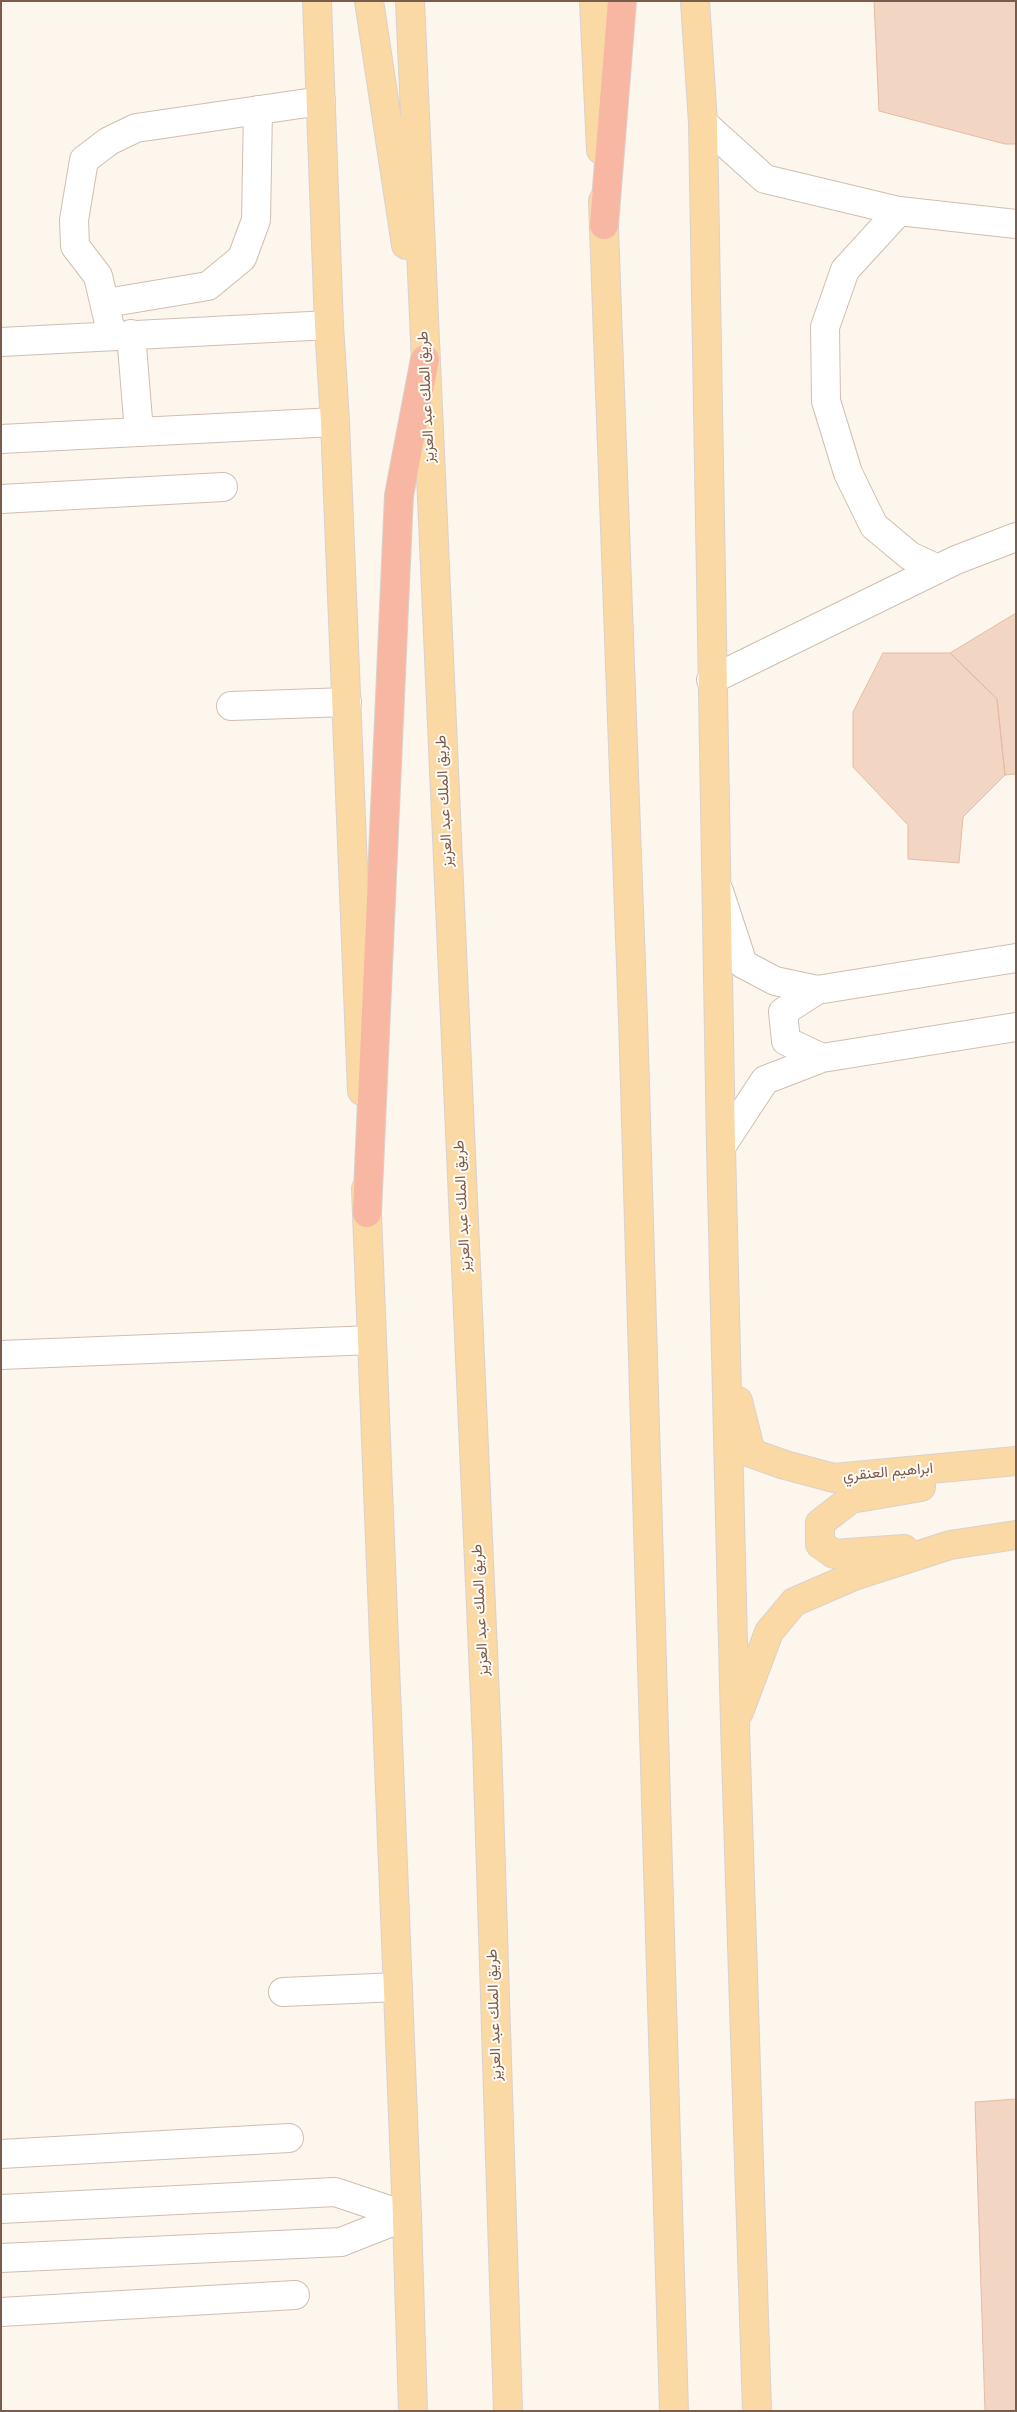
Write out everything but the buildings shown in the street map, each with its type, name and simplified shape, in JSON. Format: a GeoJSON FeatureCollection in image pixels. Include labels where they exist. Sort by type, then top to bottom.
{"type":"FeatureCollection","features":[{"type":"Feature","properties":{"kind":"highway"},"geometry":{"type":"LineString","coordinates":[[604,225],[622,1]]}},
{"type":"Feature","properties":{"kind":"highway"},"geometry":{"type":"LineString","coordinates":[[367,1213],[399,495],[425,359]]}},
{"type":"Feature","properties":{"kind":"main road"},"geometry":{"type":"LineString","coordinates":[[317,1],[408,2216],[413,2411]]}},
{"type":"Feature","properties":{"kind":"main road"},"geometry":{"type":"LineString","coordinates":[[369,1],[401,220],[425,359]]}},
{"type":"Feature","properties":{"kind":"main road","name":"طريق الملك عبد العزيز"},"geometry":{"type":"LineString","coordinates":[[410,1],[487,1742],[508,2411]]}},
{"type":"Feature","properties":{"kind":"main road"},"geometry":{"type":"LineString","coordinates":[[594,1],[604,225],[633,1029],[674,2411]]}},
{"type":"Feature","properties":{"kind":"main road"},"geometry":{"type":"LineString","coordinates":[[695,1],[703,123],[711,680],[718,888],[721,1147],[734,1726],[757,2411]]}},
{"type":"Feature","properties":{"kind":"main road","name":"ابراهيم العنقري"},"geometry":{"type":"LineString","coordinates":[[726,1350],[751,1453],[785,1465],[834,1478],[1016,1461]]}},
{"type":"Feature","properties":{"kind":"main road"},"geometry":{"type":"LineString","coordinates":[[1016,1470],[851,1499],[820,1523],[820,1544],[834,1554],[950,1546],[1016,1536]]}},
{"type":"Feature","properties":{"kind":"main road"},"geometry":{"type":"LineString","coordinates":[[734,1726],[769,1632],[794,1602],[854,1576],[950,1546]]}},
{"type":"Feature","properties":{"kind":"street"},"geometry":{"type":"LineString","coordinates":[[138,432],[121,335],[106,303],[98,276],[75,246],[74,220],[84,160],[110,141],[136,128],[321,101]]}},
{"type":"Feature","properties":{"kind":"street"},"geometry":{"type":"LineString","coordinates":[[106,303],[208,286],[242,258],[256,220],[258,110]]}},
{"type":"Feature","properties":{"kind":"street"},"geometry":{"type":"LineString","coordinates":[[703,123],[765,180],[899,211],[1016,224]]}},
{"type":"Feature","properties":{"kind":"street"},"geometry":{"type":"LineString","coordinates":[[899,211],[845,270],[825,327],[826,401],[848,472],[874,526],[910,556],[938,569]]}},
{"type":"Feature","properties":{"kind":"street"},"geometry":{"type":"LineString","coordinates":[[1,342],[329,325]]}},
{"type":"Feature","properties":{"kind":"street"},"geometry":{"type":"LineString","coordinates":[[1,439],[335,422]]}},
{"type":"Feature","properties":{"kind":"street"},"geometry":{"type":"LineString","coordinates":[[1,499],[223,487]]}},
{"type":"Feature","properties":{"kind":"street"},"geometry":{"type":"LineString","coordinates":[[711,680],[938,569],[1016,537]]}},
{"type":"Feature","properties":{"kind":"street"},"geometry":{"type":"LineString","coordinates":[[231,706],[346,702]]}},
{"type":"Feature","properties":{"kind":"street"},"geometry":{"type":"LineString","coordinates":[[718,888],[744,964],[775,982],[817,990],[1016,958]]}},
{"type":"Feature","properties":{"kind":"street"},"geometry":{"type":"LineString","coordinates":[[817,990],[783,1012],[786,1041],[822,1058]]}},
{"type":"Feature","properties":{"kind":"street"},"geometry":{"type":"LineString","coordinates":[[721,1147],[765,1080],[822,1058],[1016,1027]]}},
{"type":"Feature","properties":{"kind":"street"},"geometry":{"type":"LineString","coordinates":[[1,1355],[372,1340]]}},
{"type":"Feature","properties":{"kind":"street"},"geometry":{"type":"LineString","coordinates":[[283,1992],[398,1987]]}},
{"type":"Feature","properties":{"kind":"street"},"geometry":{"type":"LineString","coordinates":[[1,2154],[289,2138]]}},
{"type":"Feature","properties":{"kind":"street"},"geometry":{"type":"LineString","coordinates":[[1,2209],[335,2192],[408,2216]]}},
{"type":"Feature","properties":{"kind":"street"},"geometry":{"type":"LineString","coordinates":[[1,2258],[342,2242],[408,2216]]}},
{"type":"Feature","properties":{"kind":"street"},"geometry":{"type":"LineString","coordinates":[[1,2312],[295,2295]]}}]}
